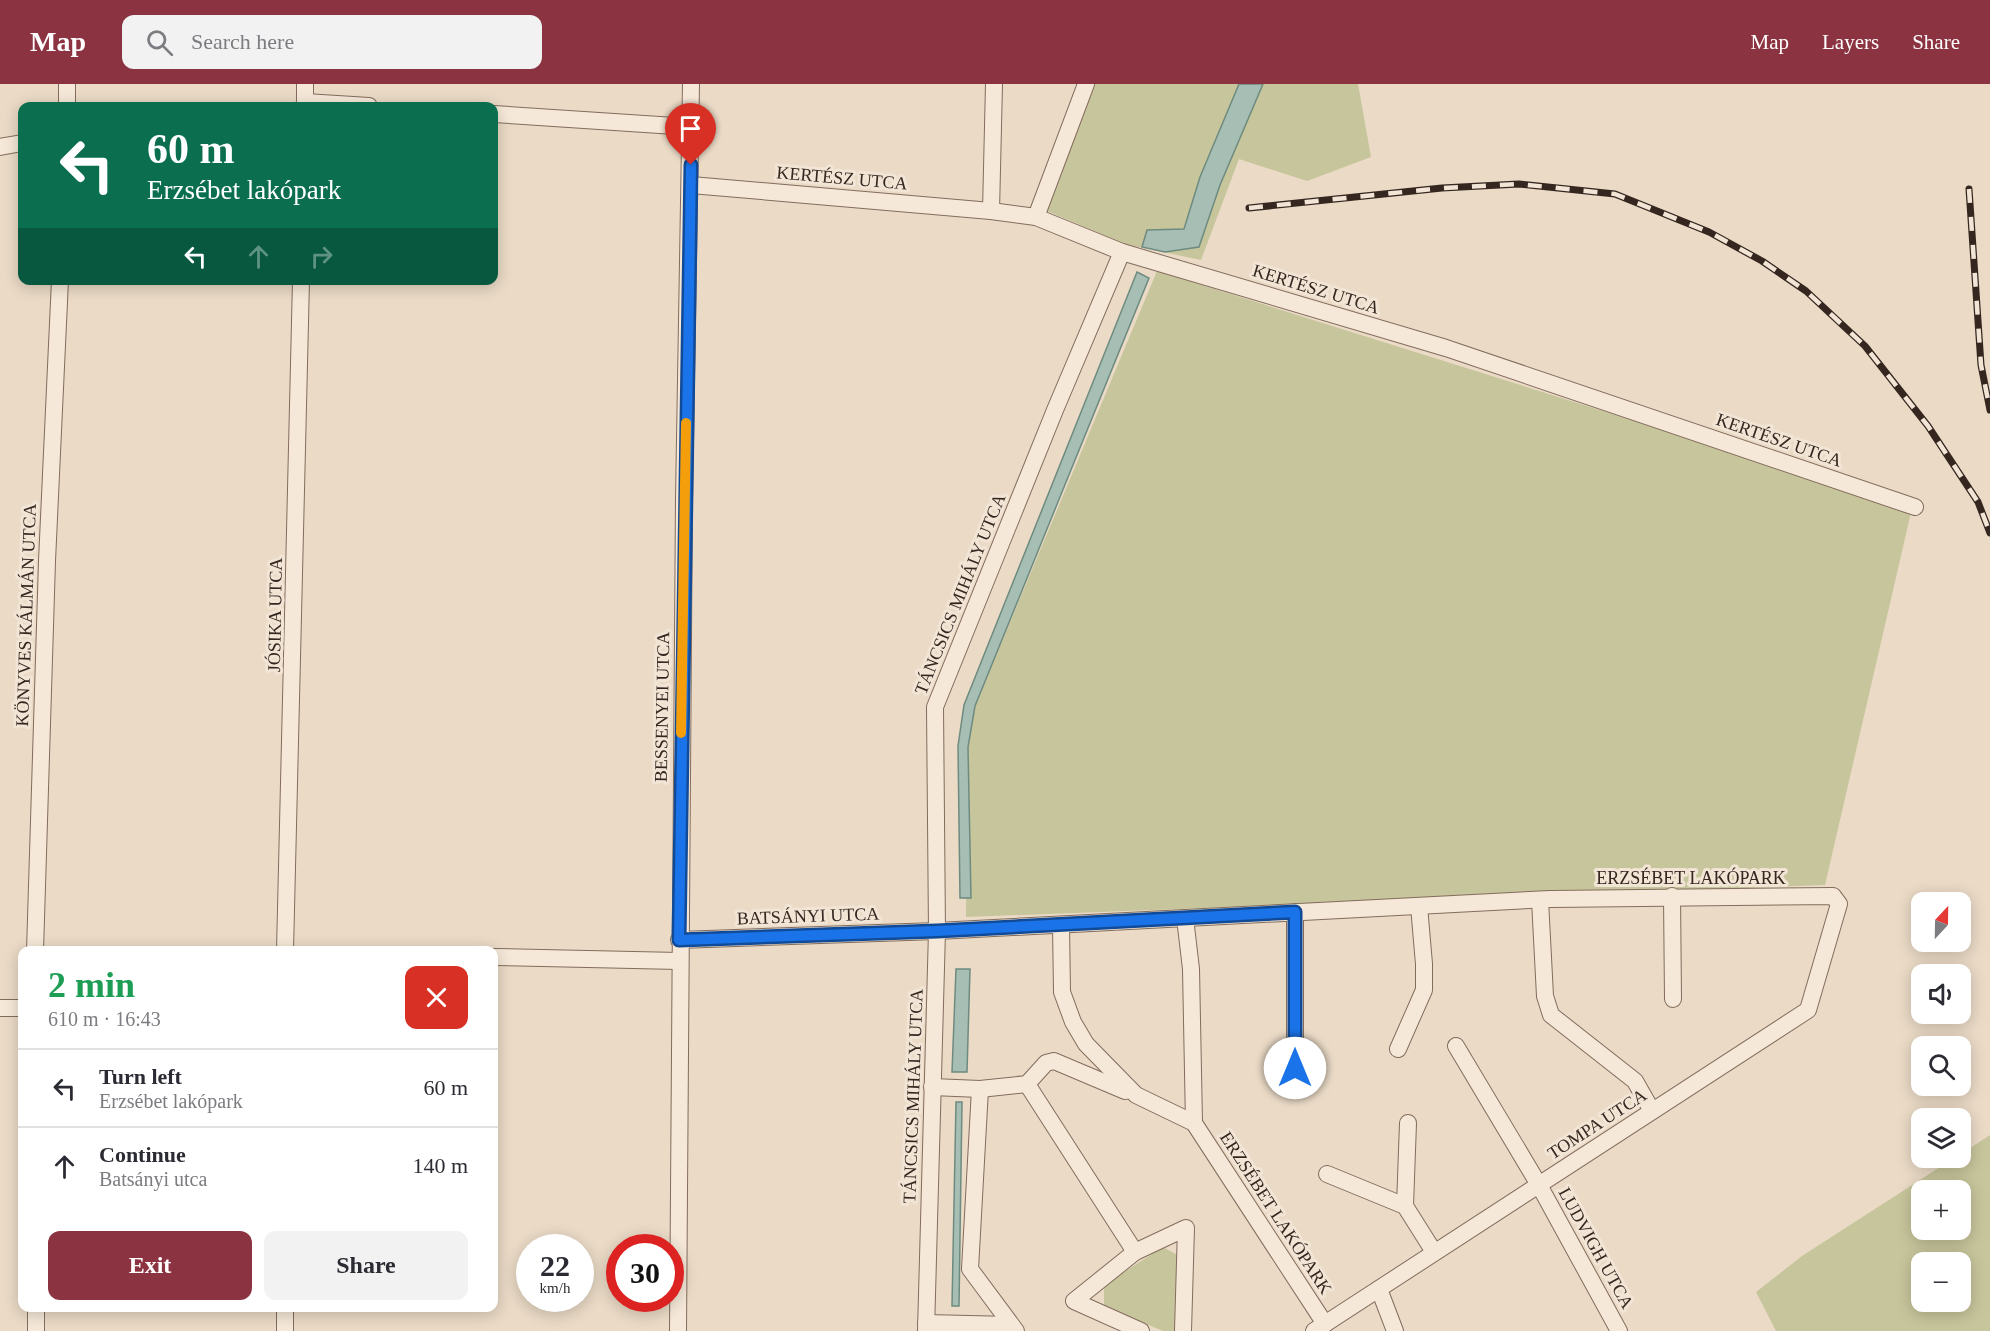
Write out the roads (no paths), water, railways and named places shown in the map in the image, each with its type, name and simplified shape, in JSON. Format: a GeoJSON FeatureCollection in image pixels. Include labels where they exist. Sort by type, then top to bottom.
{"type":"FeatureCollection","features":[{"type":"Feature","properties":{"kind":"street"},"geometry":{"type":"LineString","coordinates":[[67,84],[67,102]]}},
{"type":"Feature","properties":{"kind":"street"},"geometry":{"type":"LineString","coordinates":[[305,84],[305,102]]}},
{"type":"Feature","properties":{"kind":"street","name":"BESSENYEI UTCA"},"geometry":{"type":"LineString","coordinates":[[678,1331],[679,940],[691,84]]}},
{"type":"Feature","properties":{"kind":"street"},"geometry":{"type":"LineString","coordinates":[[991,211],[994,84]]}},
{"type":"Feature","properties":{"kind":"street"},"geometry":{"type":"LineString","coordinates":[[1036,217],[1086,84]]}},
{"type":"Feature","properties":{"kind":"street"},"geometry":{"type":"LineString","coordinates":[[498,114],[690,127]]}},
{"type":"Feature","properties":{"kind":"street"},"geometry":{"type":"LineString","coordinates":[[0,147],[18,144]]}},
{"type":"Feature","properties":{"kind":"street","name":"KERTÉSZ UTCA"},"geometry":{"type":"LineString","coordinates":[[691,185],[991,211],[1036,217],[1122,252],[1446,348],[1914,507]]}},
{"type":"Feature","properties":{"kind":"street","name":"TÁNCSICS MIHÁLY UTCA"},"geometry":{"type":"LineString","coordinates":[[926,1327],[937,931],[935,707],[1055,410],[1122,252]]}},
{"type":"Feature","properties":{"kind":"street","name":"KÖNYVES KÁLMÁN UTCA"},"geometry":{"type":"LineString","coordinates":[[35,946],[47,561],[60,285]]}},
{"type":"Feature","properties":{"kind":"street","name":"JÓSIKA UTCA"},"geometry":{"type":"LineString","coordinates":[[285,946],[301,340],[300,285]]}},
{"type":"Feature","properties":{"kind":"street"},"geometry":{"type":"LineString","coordinates":[[1672,896],[1673,999]]}},
{"type":"Feature","properties":{"kind":"street","name":"ERZSÉBET LAKÓPARK"},"geometry":{"type":"LineString","coordinates":[[937,931],[1540,900],[1672,896],[1833,896],[1839,904]]}},
{"type":"Feature","properties":{"kind":"street"},"geometry":{"type":"LineString","coordinates":[[1540,900],[1545,996],[1551,1015],[1635,1081],[1652,1111]]}},
{"type":"Feature","properties":{"kind":"street","name":"TOMPA UTCA"},"geometry":{"type":"LineString","coordinates":[[1319,1327],[1808,1010],[1839,904]]}},
{"type":"Feature","properties":{"kind":"street"},"geometry":{"type":"LineString","coordinates":[[1398,1049],[1424,990],[1419,906]]}},
{"type":"Feature","properties":{"kind":"street"},"geometry":{"type":"LineString","coordinates":[[1295,912],[1295,1090]]}},
{"type":"Feature","properties":{"kind":"street","name":"ERZSÉBET LAKÓPARK"},"geometry":{"type":"LineString","coordinates":[[1185,918],[1191,969],[1194,1123],[1319,1327]]}},
{"type":"Feature","properties":{"kind":"street","name":"ERZSÉBET LAKÓPARK"},"geometry":{"type":"LineString","coordinates":[[1061,925],[1062,992],[1073,1022],[1092,1051],[1136,1095],[1194,1123]]}},
{"type":"Feature","properties":{"kind":"street","name":"BATSÁNYI UTCA"},"geometry":{"type":"LineString","coordinates":[[679,940],[937,931]]}},
{"type":"Feature","properties":{"kind":"street"},"geometry":{"type":"LineString","coordinates":[[498,957],[679,961]]}},
{"type":"Feature","properties":{"kind":"street"},"geometry":{"type":"LineString","coordinates":[[0,1008],[18,1008]]}},
{"type":"Feature","properties":{"kind":"street","name":"LUDVIGH UTCA"},"geometry":{"type":"LineString","coordinates":[[1456,1046],[1539,1185],[1619,1331]]}},
{"type":"Feature","properties":{"kind":"street"},"geometry":{"type":"LineString","coordinates":[[1077,1071],[1092,1051]]}},
{"type":"Feature","properties":{"kind":"street"},"geometry":{"type":"LineString","coordinates":[[932,1087],[980,1089],[1027,1084],[1046,1063],[1054,1061],[1136,1095]]}},
{"type":"Feature","properties":{"kind":"street"},"geometry":{"type":"LineString","coordinates":[[1027,1084],[1135,1252]]}},
{"type":"Feature","properties":{"kind":"street"},"geometry":{"type":"LineString","coordinates":[[980,1089],[970,1269],[1014,1328]]}},
{"type":"Feature","properties":{"kind":"street"},"geometry":{"type":"LineString","coordinates":[[1408,1123],[1405,1206],[1434,1252]]}},
{"type":"Feature","properties":{"kind":"street"},"geometry":{"type":"LineString","coordinates":[[1327,1174],[1405,1206]]}},
{"type":"Feature","properties":{"kind":"street"},"geometry":{"type":"LineString","coordinates":[[1142,1331],[1074,1301],[1135,1252],[1186,1228],[1183,1331]]}},
{"type":"Feature","properties":{"kind":"street"},"geometry":{"type":"LineString","coordinates":[[1379,1289],[1395,1331]]}},
{"type":"Feature","properties":{"kind":"street"},"geometry":{"type":"LineString","coordinates":[[36,1312],[36,1331]]}},
{"type":"Feature","properties":{"kind":"street"},"geometry":{"type":"LineString","coordinates":[[285,1312],[285,1331]]}},
{"type":"Feature","properties":{"kind":"street"},"geometry":{"type":"LineString","coordinates":[[926,1327],[1014,1328]]}},
{"type":"Feature","properties":{"kind":"railway"},"geometry":{"type":"LineString","coordinates":[[1249,208],[1442,188],[1519,184],[1615,194],[1709,232],[1762,261],[1806,291],[1865,346],[1928,426],[1978,502],[1990,533]]}},
{"type":"Feature","properties":{"kind":"railway"},"geometry":{"type":"LineString","coordinates":[[1969,189],[1981,365],[1990,410]]}}]}
